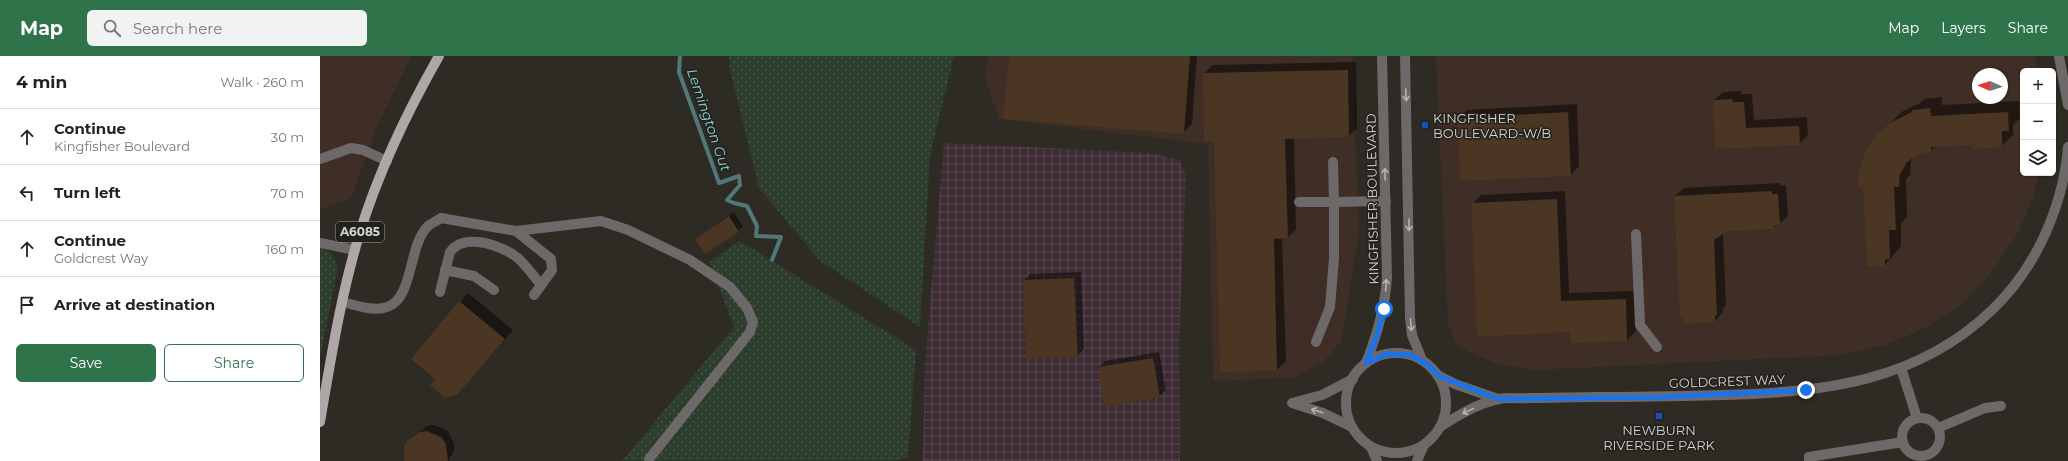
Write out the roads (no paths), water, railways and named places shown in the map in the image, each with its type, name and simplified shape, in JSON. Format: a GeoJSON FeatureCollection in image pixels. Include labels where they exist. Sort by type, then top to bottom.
{"type":"FeatureCollection","features":[{"type":"Feature","properties":{"kind":"main road","name":"A6085"},"geometry":{"type":"LineString","coordinates":[[320,422],[342,302],[355,250],[387,161],[406,119],[439,56]]}},
{"type":"Feature","properties":{"kind":"street","name":"KINGFISHER BOULEVARD"},"geometry":{"type":"LineString","coordinates":[[1366,363],[1377,335],[1386,296],[1386,201],[1382,56]]}},
{"type":"Feature","properties":{"kind":"street"},"geometry":{"type":"LineString","coordinates":[[1405,56],[1410,318],[1412,335],[1422,360]]}},
{"type":"Feature","properties":{"kind":"street"},"geometry":{"type":"LineString","coordinates":[[2059,56],[2068,105]]}},
{"type":"Feature","properties":{"kind":"street","name":"GOLDCREST WAY"},"geometry":{"type":"LineString","coordinates":[[1498,399],[1664,397],[1788,392],[1853,382],[1901,368],[1940,351],[1962,336],[1992,310],[2013,288],[2037,251],[2048,228],[2062,182],[2068,147]]}},
{"type":"Feature","properties":{"kind":"street"},"geometry":{"type":"LineString","coordinates":[[320,159],[350,148],[363,150],[387,161]]}},
{"type":"Feature","properties":{"kind":"street"},"geometry":{"type":"LineString","coordinates":[[1316,342],[1330,307],[1334,258],[1333,162]]}},
{"type":"Feature","properties":{"kind":"street"},"geometry":{"type":"LineString","coordinates":[[1299,202],[1386,201]]}},
{"type":"Feature","properties":{"kind":"street"},"geometry":{"type":"LineString","coordinates":[[342,302],[374,308],[388,307],[398,300],[404,289],[415,250],[427,227],[441,218],[516,231],[601,221],[628,230],[690,260],[730,287],[747,308],[753,322],[750,332],[649,459]]}},
{"type":"Feature","properties":{"kind":"street"},"geometry":{"type":"LineString","coordinates":[[516,231],[552,258],[552,270],[534,295]]}},
{"type":"Feature","properties":{"kind":"street"},"geometry":{"type":"LineString","coordinates":[[1636,234],[1640,325],[1657,347]]}},
{"type":"Feature","properties":{"kind":"street"},"geometry":{"type":"LineString","coordinates":[[440,292],[450,252],[453,247],[467,241],[493,246],[514,255],[541,284]]}},
{"type":"Feature","properties":{"kind":"street"},"geometry":{"type":"LineString","coordinates":[[320,243],[355,250]]}},
{"type":"Feature","properties":{"kind":"street"},"geometry":{"type":"LineString","coordinates":[[445,270],[474,276],[494,290]]}},
{"type":"Feature","properties":{"kind":"street"},"geometry":{"type":"LineString","coordinates":[[1424,445],[1404,453],[1394,454],[1371,447],[1358,436],[1348,418],[1346,403],[1348,388],[1353,378],[1366,363],[1382,356],[1399,353],[1411,355],[1422,360],[1439,376],[1498,399]]}},
{"type":"Feature","properties":{"kind":"street"},"geometry":{"type":"LineString","coordinates":[[1901,368],[1916,418]]}},
{"type":"Feature","properties":{"kind":"street"},"geometry":{"type":"LineString","coordinates":[[1439,376],[1446,397],[1446,408],[1440,428]]}},
{"type":"Feature","properties":{"kind":"street"},"geometry":{"type":"LineString","coordinates":[[1352,427],[1323,413],[1292,403],[1322,395],[1353,378]]}},
{"type":"Feature","properties":{"kind":"street"},"geometry":{"type":"LineString","coordinates":[[1417,461],[1424,445],[1440,428],[1469,410],[1498,399]]}},
{"type":"Feature","properties":{"kind":"street"},"geometry":{"type":"LineString","coordinates":[[1938,428],[1985,408],[2001,406]]}},
{"type":"Feature","properties":{"kind":"street"},"geometry":{"type":"LineString","coordinates":[[1916,418],[1930,419],[1938,428],[1940,441],[1937,448],[1925,456],[1912,454],[1907,450],[1903,442],[1904,428],[1908,423],[1916,418]]}},
{"type":"Feature","properties":{"kind":"street"},"geometry":{"type":"LineString","coordinates":[[1809,461],[1809,458],[1841,456],[1903,442]]}},
{"type":"Feature","properties":{"kind":"street"},"geometry":{"type":"LineString","coordinates":[[1371,447],[1377,461]]}},
{"type":"Feature","properties":{"kind":"waterway","name":"Lemington Gut"},"geometry":{"type":"LineString","coordinates":[[680,56],[679,72],[719,183],[739,176],[740,185],[727,200],[747,206],[757,226],[756,236],[781,237],[772,260]]}},
{"type":"Feature","properties":{"kind":"place","name":"KINGFISHER BOULEVARD-W/B"},"geometry":{"type":"Point","coordinates":[1425,125]}},
{"type":"Feature","properties":{"kind":"place","name":"NEWBURN RIVERSIDE PARK"},"geometry":{"type":"Point","coordinates":[1659,416]}}]}
